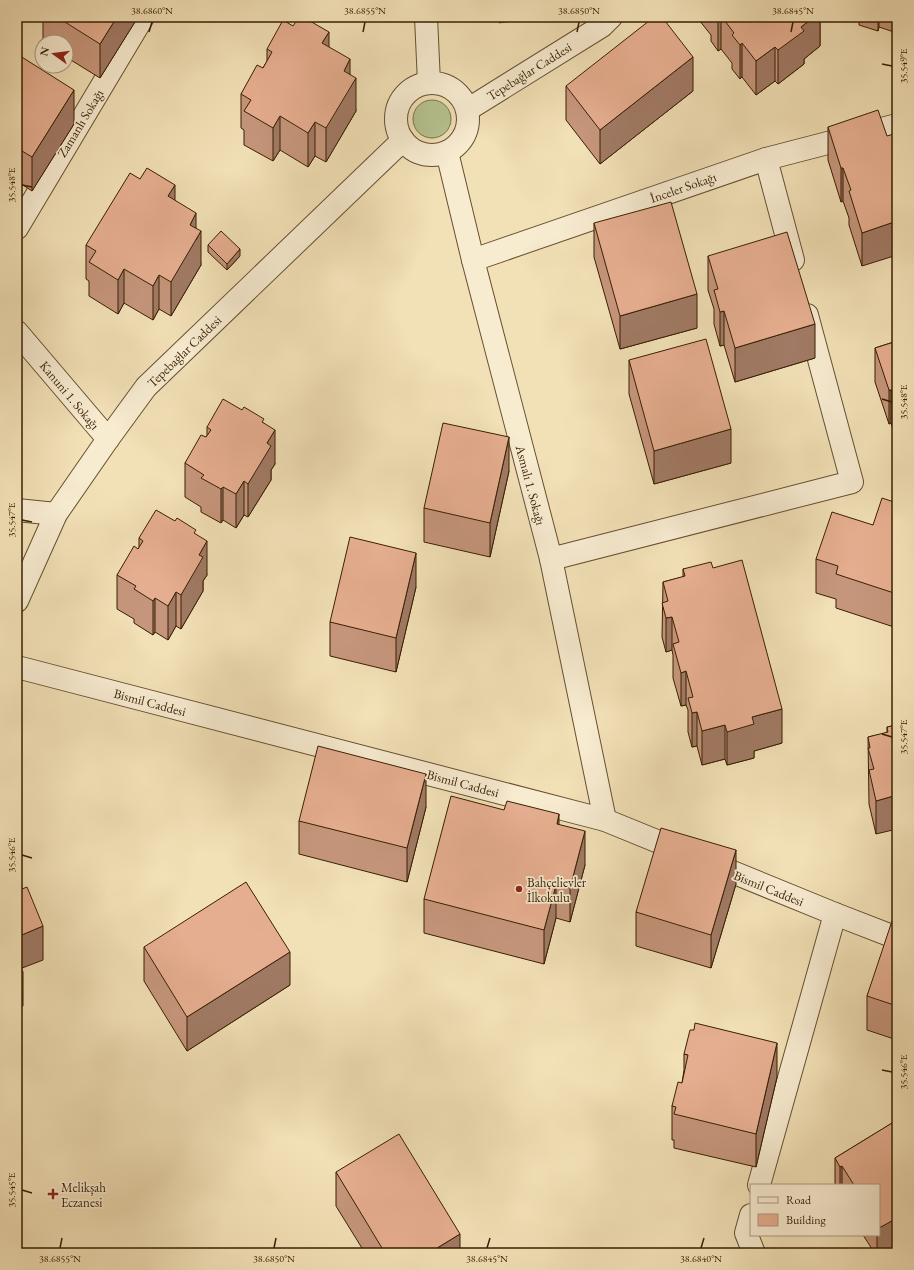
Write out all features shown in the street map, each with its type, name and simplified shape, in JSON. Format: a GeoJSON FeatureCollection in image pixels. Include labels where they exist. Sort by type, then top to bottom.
{"type":"FeatureCollection","features":[{"type":"Feature","properties":{"kind":"street","name":"Zamanlı Sokağı"},"geometry":{"type":"LineString","coordinates":[[17,228],[142,17]]}},
{"type":"Feature","properties":{"kind":"street"},"geometry":{"type":"LineString","coordinates":[[426,17],[429,83]]}},
{"type":"Feature","properties":{"kind":"street","name":"Tepebağlar Caddesi"},"geometry":{"type":"LineString","coordinates":[[467,110],[602,26],[611,17]]}},
{"type":"Feature","properties":{"kind":"street"},"geometry":{"type":"LineString","coordinates":[[429,83],[441,84],[453,90],[462,98],[467,110],[468,123],[465,134],[458,145],[447,152],[435,155],[423,154],[412,149],[403,140],[398,129],[396,116],[400,104],[407,94],[417,87],[429,83]]}},
{"type":"Feature","properties":{"kind":"street","name":"İnceler Sokağı"},"geometry":{"type":"LineString","coordinates":[[473,260],[766,159],[897,125]]}},
{"type":"Feature","properties":{"kind":"street","name":"Tepebağlar Caddesi"},"geometry":{"type":"LineString","coordinates":[[17,601],[56,514],[146,387],[403,140]]}},
{"type":"Feature","properties":{"kind":"street","name":"Asmalı 1. Sokağı"},"geometry":{"type":"LineString","coordinates":[[447,152],[473,260],[550,560],[605,820]]}},
{"type":"Feature","properties":{"kind":"street"},"geometry":{"type":"LineString","coordinates":[[550,560],[852,482],[766,159]]}},
{"type":"Feature","properties":{"kind":"street","name":"Kanuni 1. Sokağı"},"geometry":{"type":"LineString","coordinates":[[17,332],[108,439]]}},
{"type":"Feature","properties":{"kind":"street"},"geometry":{"type":"LineString","coordinates":[[17,510],[56,514]]}},
{"type":"Feature","properties":{"kind":"street","name":"Bismil Caddesi"},"geometry":{"type":"LineString","coordinates":[[17,667],[605,820],[897,938]]}},
{"type":"Feature","properties":{"kind":"street"},"geometry":{"type":"LineString","coordinates":[[759,1184],[835,914]]}},
{"type":"Feature","properties":{"kind":"street"},"geometry":{"type":"LineString","coordinates":[[750,1219],[746,1233],[754,1253]]}},
{"type":"Feature","properties":{"kind":"green space"},"geometry":{"type":"Polygon","coordinates":[[[498,17],[545,17],[499,23],[498,17]]]}},
{"type":"Feature","properties":{"kind":"green space"},"geometry":{"type":"Polygon","coordinates":[[[428,100],[436,100],[446,105],[450,112],[450,126],[446,133],[436,138],[428,138],[418,133],[416,130],[413,123],[413,115],[418,105],[421,103],[428,100]]]}},
{"type":"Feature","properties":{"kind":"building"},"geometry":{"type":"Polygon","coordinates":[[[57,17],[117,17],[100,44],[57,17]]]}},
{"type":"Feature","properties":{"kind":"building"},"geometry":{"type":"Polygon","coordinates":[[[299,17],[303,17],[329,32],[322,43],[350,59],[344,71],[356,78],[326,128],[315,122],[308,133],[280,116],[273,128],[244,111],[251,100],[241,94],[257,65],[263,68],[272,52],[267,49],[283,20],[293,26],[299,17]]]}},
{"type":"Feature","properties":{"kind":"building"},"geometry":{"type":"Polygon","coordinates":[[[654,17],[662,17],[693,57],[600,130],[566,86],[654,17]]]}},
{"type":"Feature","properties":{"kind":"building"},"geometry":{"type":"Polygon","coordinates":[[[722,17],[814,17],[801,27],[804,31],[778,50],[775,47],[756,61],[742,43],[740,45],[732,35],[734,33],[722,17]]]}},
{"type":"Feature","properties":{"kind":"building"},"geometry":{"type":"Polygon","coordinates":[[[17,54],[34,65],[34,74],[49,74],[74,90],[32,157],[17,148],[17,54]]]}},
{"type":"Feature","properties":{"kind":"building"},"geometry":{"type":"Polygon","coordinates":[[[878,110],[887,136],[897,133],[897,221],[862,233],[849,191],[851,190],[843,168],[841,168],[828,127],[878,110]]]}},
{"type":"Feature","properties":{"kind":"building"},"geometry":{"type":"Polygon","coordinates":[[[147,168],[175,185],[168,196],[196,213],[190,225],[201,231],[171,282],[159,275],[153,286],[124,269],[118,280],[89,262],[96,251],[86,245],[130,173],[140,179],[147,168]]]}},
{"type":"Feature","properties":{"kind":"building"},"geometry":{"type":"Polygon","coordinates":[[[671,202],[697,294],[620,316],[594,223],[671,202]]]}},
{"type":"Feature","properties":{"kind":"building"},"geometry":{"type":"Polygon","coordinates":[[[221,231],[240,249],[227,264],[208,245],[221,231]]]}},
{"type":"Feature","properties":{"kind":"building"},"geometry":{"type":"Polygon","coordinates":[[[787,232],[815,324],[735,348],[724,311],[720,312],[714,290],[718,289],[708,256],[787,232]]]}},
{"type":"Feature","properties":{"kind":"building"},"geometry":{"type":"Polygon","coordinates":[[[706,339],[731,429],[654,451],[629,360],[706,339]]]}},
{"type":"Feature","properties":{"kind":"building"},"geometry":{"type":"Polygon","coordinates":[[[897,341],[897,409],[875,348],[897,341]]]}},
{"type":"Feature","properties":{"kind":"building"},"geometry":{"type":"Polygon","coordinates":[[[223,399],[242,410],[244,407],[264,419],[262,422],[275,430],[267,443],[271,446],[248,484],[244,481],[236,494],[223,487],[221,489],[201,478],[204,475],[185,463],[201,435],[206,437],[211,430],[207,427],[223,399]]]}},
{"type":"Feature","properties":{"kind":"building"},"geometry":{"type":"Polygon","coordinates":[[[443,423],[509,437],[490,523],[424,508],[443,423]]]}},
{"type":"Feature","properties":{"kind":"building"},"geometry":{"type":"Polygon","coordinates":[[[882,498],[897,503],[897,594],[836,574],[838,566],[816,559],[832,512],[873,525],[882,498]]]}},
{"type":"Feature","properties":{"kind":"building"},"geometry":{"type":"Polygon","coordinates":[[[156,510],[175,521],[177,518],[196,530],[194,533],[207,541],[199,555],[203,557],[181,595],[176,592],[168,606],[155,598],[153,601],[134,589],[136,586],[117,575],[134,546],[138,549],[143,541],[139,538],[156,510]]]}},
{"type":"Feature","properties":{"kind":"building"},"geometry":{"type":"Polygon","coordinates":[[[350,537],[416,553],[396,638],[330,622],[350,537]]]}},
{"type":"Feature","properties":{"kind":"building"},"geometry":{"type":"Polygon","coordinates":[[[742,560],[782,709],[752,717],[754,724],[727,732],[725,725],[702,731],[697,712],[692,713],[688,698],[693,697],[686,671],[681,673],[673,644],[679,642],[672,617],[666,618],[662,603],[668,601],[663,582],[685,576],[683,569],[711,562],[713,568],[742,560]]]}},
{"type":"Feature","properties":{"kind":"building"},"geometry":{"type":"Polygon","coordinates":[[[897,725],[897,795],[876,801],[869,770],[874,769],[868,748],[870,748],[868,737],[888,732],[887,727],[897,725]]]}},
{"type":"Feature","properties":{"kind":"building"},"geometry":{"type":"Polygon","coordinates":[[[318,746],[426,774],[407,848],[299,821],[318,746]]]}},
{"type":"Feature","properties":{"kind":"building"},"geometry":{"type":"Polygon","coordinates":[[[451,796],[504,810],[507,801],[559,814],[557,824],[585,831],[570,888],[556,885],[544,930],[424,899],[451,796]]]}},
{"type":"Feature","properties":{"kind":"building"},"geometry":{"type":"Polygon","coordinates":[[[661,828],[736,850],[711,935],[636,912],[661,828]]]}},
{"type":"Feature","properties":{"kind":"building"},"geometry":{"type":"Polygon","coordinates":[[[246,882],[290,952],[187,1017],[144,947],[246,882]]]}},
{"type":"Feature","properties":{"kind":"building"},"geometry":{"type":"Polygon","coordinates":[[[27,887],[43,926],[17,937],[17,891],[27,887]]]}},
{"type":"Feature","properties":{"kind":"building"},"geometry":{"type":"Polygon","coordinates":[[[894,915],[897,916],[897,1006],[867,996],[894,915]]]}},
{"type":"Feature","properties":{"kind":"building"},"geometry":{"type":"Polygon","coordinates":[[[17,957],[23,972],[17,975],[17,957]]]}},
{"type":"Feature","properties":{"kind":"building"},"geometry":{"type":"Polygon","coordinates":[[[695,1023],[777,1043],[756,1134],[674,1114],[676,1107],[672,1106],[678,1082],[682,1083],[688,1055],[684,1054],[690,1030],[694,1030],[695,1023]]]}},
{"type":"Feature","properties":{"kind":"building"},"geometry":{"type":"Polygon","coordinates":[[[897,1120],[897,1218],[880,1227],[880,1184],[853,1184],[835,1158],[897,1120]]]}},
{"type":"Feature","properties":{"kind":"building"},"geometry":{"type":"Polygon","coordinates":[[[399,1134],[460,1234],[429,1253],[385,1253],[336,1172],[399,1134]]]}},
{"type":"Feature","properties":{"kind":"place","name":"Bahçelievler İlkokulu"},"geometry":{"type":"Point","coordinates":[519,889]}},
{"type":"Feature","properties":{"kind":"place","name":"Melikşah Eczanesi"},"geometry":{"type":"Point","coordinates":[53,1194]}}]}
